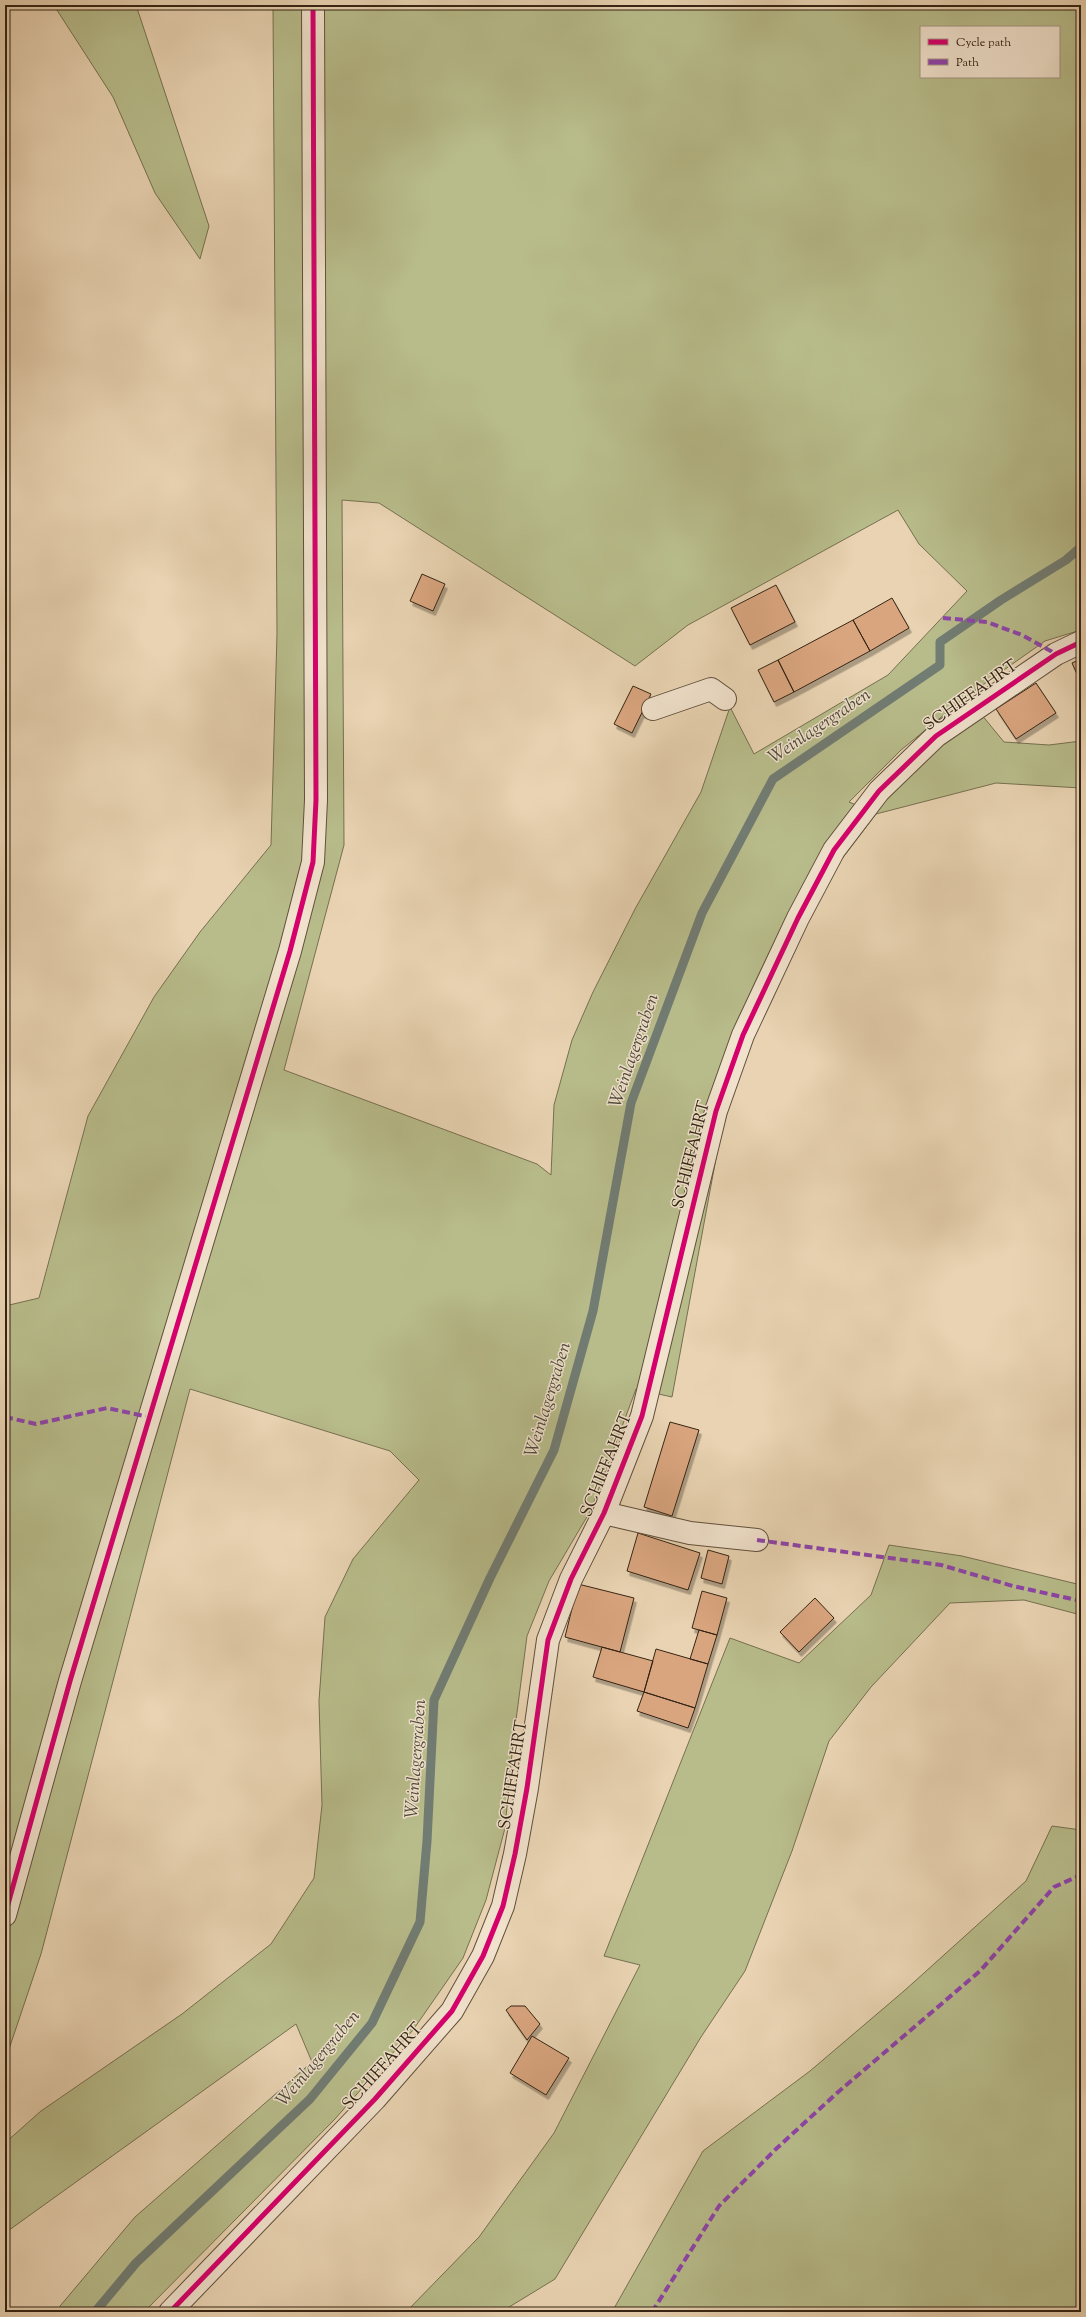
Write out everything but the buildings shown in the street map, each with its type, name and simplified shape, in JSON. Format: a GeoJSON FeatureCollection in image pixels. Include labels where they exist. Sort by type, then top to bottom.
{"type":"FeatureCollection","features":[{"type":"Feature","properties":{"kind":"street"},"geometry":{"type":"LineString","coordinates":[[5,1915],[70,1681],[290,951],[313,862],[316,833],[313,5]]}},
{"type":"Feature","properties":{"kind":"street","name":"SCHIFFAHRT"},"geometry":{"type":"LineString","coordinates":[[170,2312],[375,2099],[452,2011],[483,1956],[503,1906],[515,1854],[527,1788],[548,1640],[571,1579],[604,1513],[642,1416],[716,1111],[743,1035],[798,918],[834,850],[879,791],[936,736],[1056,654],[1081,642]]}},
{"type":"Feature","properties":{"kind":"street"},"geometry":{"type":"LineString","coordinates":[[653,709],[711,689],[725,699]]}},
{"type":"Feature","properties":{"kind":"street"},"geometry":{"type":"LineString","coordinates":[[604,1513],[690,1533],[757,1540]]}},
{"type":"Feature","properties":{"kind":"green space"},"geometry":{"type":"Polygon","coordinates":[[[43,5],[136,5],[209,226],[200,259],[155,193],[113,97],[55,7],[43,5]]]}},
{"type":"Feature","properties":{"kind":"green space"},"geometry":{"type":"Polygon","coordinates":[[[273,5],[1081,5],[1081,630],[1045,641],[967,696],[901,750],[849,802],[868,810],[917,766],[981,714],[1004,742],[1049,745],[1081,741],[1081,788],[996,783],[876,814],[813,897],[751,1027],[719,1142],[672,1397],[636,1389],[591,1510],[549,1581],[527,1636],[513,1743],[505,1828],[486,1900],[463,1958],[413,2030],[335,2119],[144,2312],[55,2312],[135,2217],[312,2062],[296,2024],[5,2233],[5,2143],[41,2111],[182,2014],[271,1944],[314,1878],[322,1805],[319,1701],[325,1617],[353,1559],[419,1480],[390,1451],[190,1389],[41,1954],[5,2061],[5,1306],[39,1298],[88,1116],[154,997],[200,932],[271,845],[277,634],[273,5]],[[342,500],[344,845],[284,1070],[537,1164],[551,1175],[554,1105],[572,1040],[593,992],[635,909],[701,792],[730,707],[754,754],[888,675],[967,591],[919,544],[898,510],[688,625],[635,666],[379,503],[342,500]]]}},
{"type":"Feature","properties":{"kind":"green space"},"geometry":{"type":"Polygon","coordinates":[[[889,1545],[962,1556],[1081,1585],[1081,1615],[1024,1600],[950,1603],[871,1687],[829,1741],[792,1851],[745,1971],[701,2037],[555,2279],[501,2312],[406,2312],[479,2237],[554,2133],[640,1965],[604,1956],[730,1638],[799,1663],[871,1595],[889,1545]]]}},
{"type":"Feature","properties":{"kind":"green space"},"geometry":{"type":"Polygon","coordinates":[[[1052,1826],[1081,1830],[1081,2312],[612,2312],[703,2151],[810,2071],[904,1991],[1026,1881],[1052,1826]]]}},
{"type":"Feature","properties":{"kind":"waterway","name":"Weinlagergraben"},"geometry":{"type":"LineString","coordinates":[[95,2312],[136,2263],[310,2099],[372,2023],[420,1922],[427,1841],[434,1700],[490,1578],[554,1450],[593,1311],[631,1103],[702,913],[773,779],[940,665],[940,642],[1001,600],[1066,560],[1081,547]]}},
{"type":"Feature","properties":{"kind":"marked path"},"geometry":{"type":"LineString","coordinates":[[943,618],[987,622],[1022,635],[1056,654]]}},
{"type":"Feature","properties":{"kind":"marked path"},"geometry":{"type":"LineString","coordinates":[[5,1417],[36,1424],[107,1408],[149,1417]]}},
{"type":"Feature","properties":{"kind":"marked path"},"geometry":{"type":"LineString","coordinates":[[757,1540],[941,1565],[1013,1586],[1081,1601]]}},
{"type":"Feature","properties":{"kind":"marked path"},"geometry":{"type":"LineString","coordinates":[[652,2312],[719,2206],[777,2148],[837,2093],[980,1971],[1054,1887],[1081,1875]]}},
{"type":"Feature","properties":{"kind":"cycle path"},"geometry":{"type":"LineString","coordinates":[[5,1915],[70,1681],[290,951],[313,862],[316,800],[313,5]]}},
{"type":"Feature","properties":{"kind":"cycle path"},"geometry":{"type":"LineString","coordinates":[[170,2312],[375,2099],[452,2011],[483,1956],[503,1906],[515,1854],[527,1788],[548,1640],[571,1579],[604,1513],[642,1416],[716,1111],[743,1035],[798,918],[834,850],[879,791],[936,736],[1056,654],[1081,642]]}}]}
